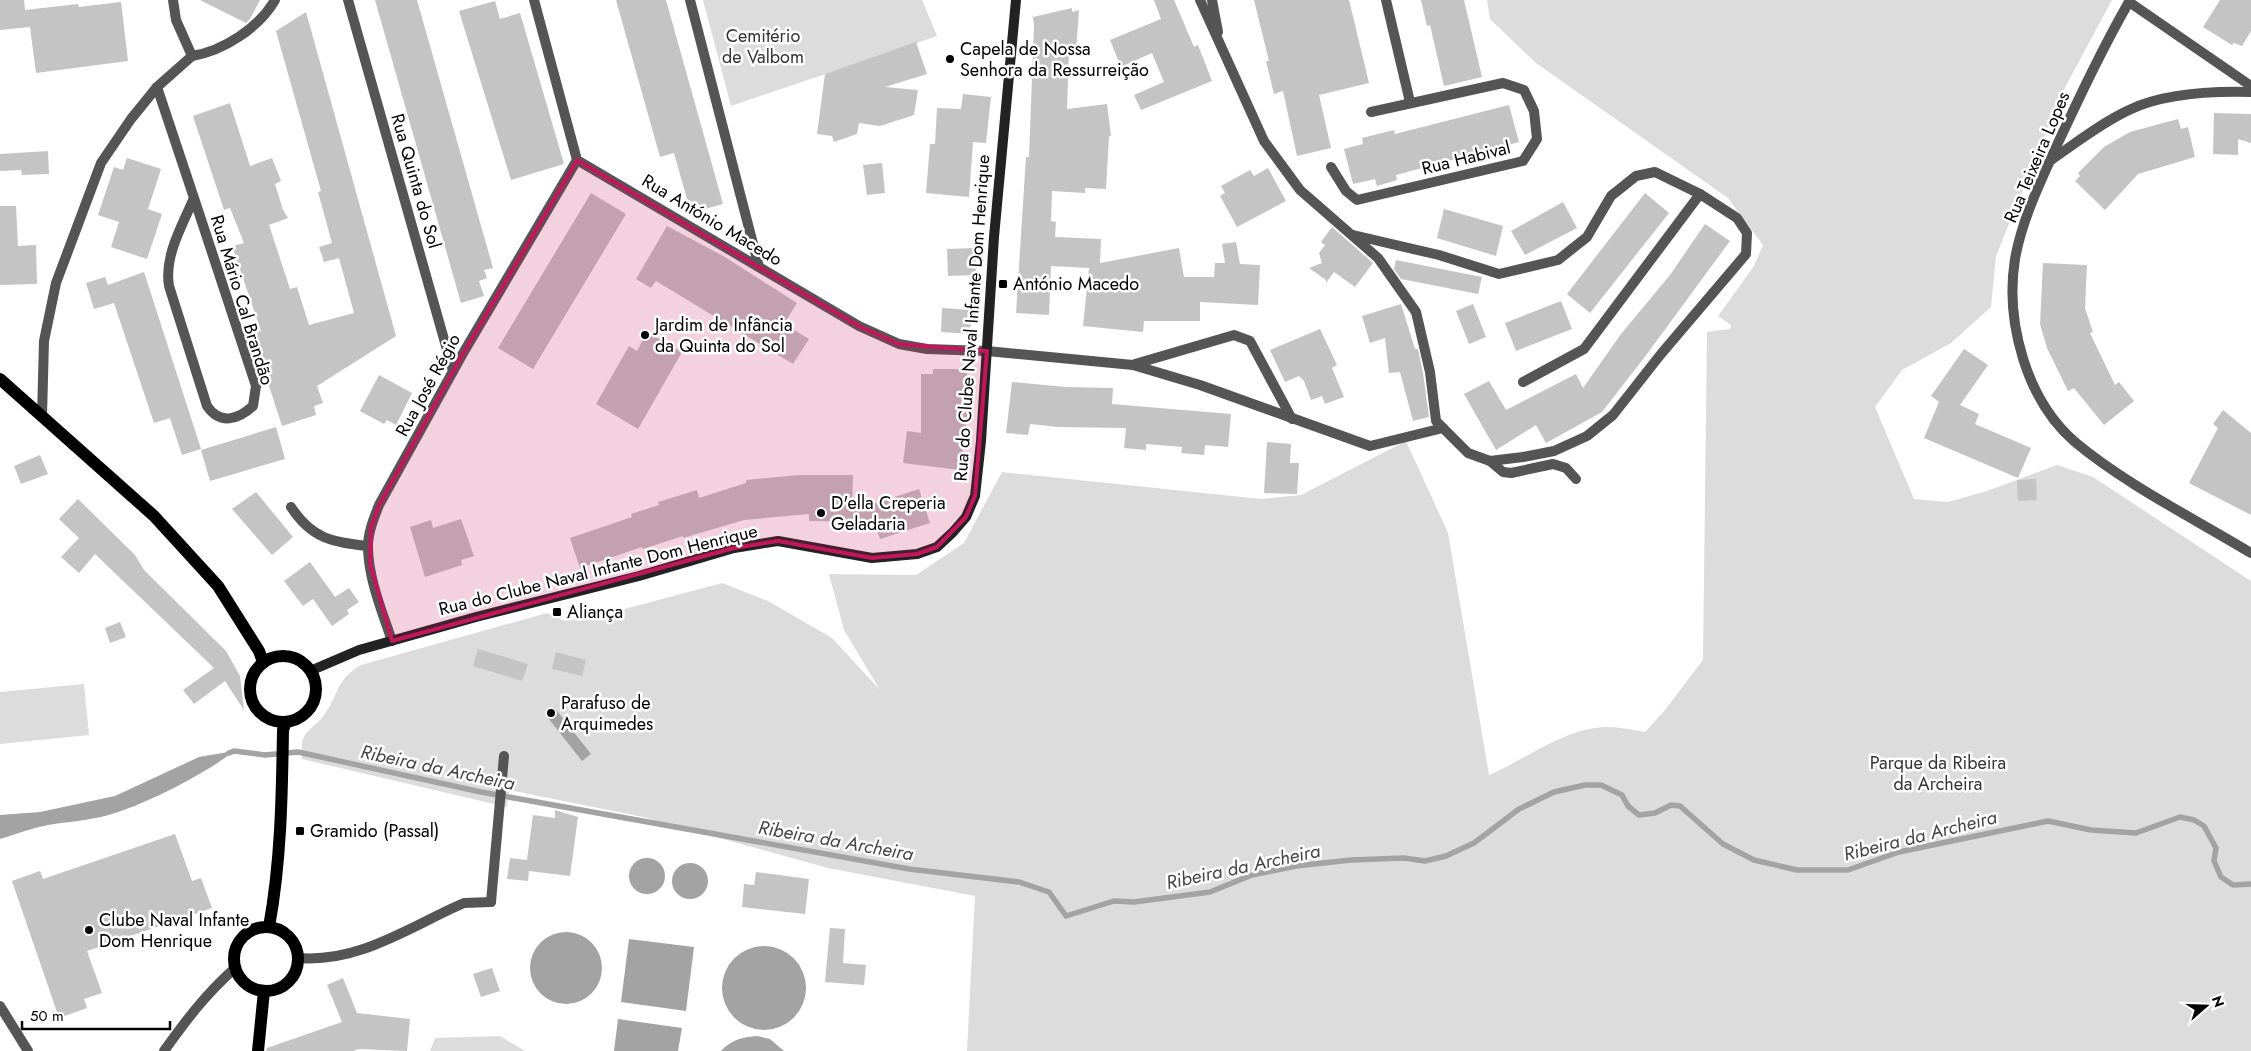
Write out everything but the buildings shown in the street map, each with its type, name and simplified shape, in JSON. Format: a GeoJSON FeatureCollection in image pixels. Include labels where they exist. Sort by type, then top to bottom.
{"type":"FeatureCollection","features":[{"type":"Feature","properties":{"kind":"main road"},"geometry":{"type":"LineString","coordinates":[[0,379],[154,516],[218,586],[254,643],[263,662]]}},
{"type":"Feature","properties":{"kind":"main road"},"geometry":{"type":"LineString","coordinates":[[286,656],[299,660],[310,671],[316,692],[310,707],[297,718],[286,722],[275,721],[264,716],[256,708],[251,697],[250,683],[256,669],[263,662],[275,657],[286,656]]}},
{"type":"Feature","properties":{"kind":"main road"},"geometry":{"type":"LineString","coordinates":[[270,927],[275,896],[283,744],[286,722]]}},
{"type":"Feature","properties":{"kind":"main road"},"geometry":{"type":"LineString","coordinates":[[270,927],[282,930],[290,937],[297,949],[298,958],[292,978],[283,987],[272,991],[264,991],[251,988],[242,981],[235,968],[234,953],[238,942],[245,934],[257,928],[270,927]]}},
{"type":"Feature","properties":{"kind":"main road"},"geometry":{"type":"LineString","coordinates":[[258,1051],[264,991]]}},
{"type":"Feature","properties":{"kind":"street"},"geometry":{"type":"LineString","coordinates":[[173,0],[176,20],[192,56]]}},
{"type":"Feature","properties":{"kind":"street"},"geometry":{"type":"LineString","coordinates":[[42,416],[44,342],[56,283],[101,163],[131,119],[157,87],[192,56],[208,53],[234,39],[267,14],[275,0]]}},
{"type":"Feature","properties":{"kind":"street","name":"Rua Quinta do Sol"},"geometry":{"type":"LineString","coordinates":[[348,0],[453,371]]}},
{"type":"Feature","properties":{"kind":"street"},"geometry":{"type":"LineString","coordinates":[[534,0],[577,160]]}},
{"type":"Feature","properties":{"kind":"street"},"geometry":{"type":"LineString","coordinates":[[690,0],[759,267]]}},
{"type":"Feature","properties":{"kind":"street","name":"Rua do Clube Naval Infante Dom Henrique"},"geometry":{"type":"LineString","coordinates":[[310,671],[359,650],[639,576],[734,548],[778,541],[872,558],[917,554],[937,547],[966,517],[975,496],[994,237],[1016,0]]}},
{"type":"Feature","properties":{"kind":"street"},"geometry":{"type":"LineString","coordinates":[[1200,0],[1264,141],[1300,190],[1378,258],[1416,312],[1430,372],[1436,421],[1468,454],[1490,461],[1504,472],[1511,473],[1553,464],[1566,468],[1576,479]]}},
{"type":"Feature","properties":{"kind":"street"},"geometry":{"type":"LineString","coordinates":[[1212,0],[1221,47]]}},
{"type":"Feature","properties":{"kind":"street"},"geometry":{"type":"LineString","coordinates":[[1386,0],[1410,102]]}},
{"type":"Feature","properties":{"kind":"street"},"geometry":{"type":"LineString","coordinates":[[2130,1],[2251,86]]}},
{"type":"Feature","properties":{"kind":"street","name":"Rua Teixeira Lopes"},"geometry":{"type":"LineString","coordinates":[[2130,1],[2096,61],[2029,210],[2016,259],[2013,309],[2023,357],[2043,405],[2074,441],[2117,473],[2251,553]]}},
{"type":"Feature","properties":{"kind":"street","name":"Rua Habival"},"geometry":{"type":"LineString","coordinates":[[1331,167],[1346,191],[1357,200],[1523,161],[1537,139],[1534,111],[1524,90],[1502,82],[1371,112]]}},
{"type":"Feature","properties":{"kind":"street","name":"Rua Mário Cal Brandão"},"geometry":{"type":"LineString","coordinates":[[157,87],[194,198],[256,386],[253,406],[236,419],[219,418],[211,413],[207,406],[167,276],[172,252],[194,198]]}},
{"type":"Feature","properties":{"kind":"street"},"geometry":{"type":"LineString","coordinates":[[2050,161],[2130,109],[2171,97],[2223,91],[2251,92]]}},
{"type":"Feature","properties":{"kind":"street","name":"Rua José Régio"},"geometry":{"type":"LineString","coordinates":[[392,641],[375,590],[368,546],[371,526],[379,505],[453,371],[577,160]]}},
{"type":"Feature","properties":{"kind":"street","name":"Rua António Macedo"},"geometry":{"type":"LineString","coordinates":[[577,160],[859,326],[899,344],[927,349],[987,351],[1134,364]]}},
{"type":"Feature","properties":{"kind":"street"},"geometry":{"type":"LineString","coordinates":[[1353,235],[1440,255],[1499,274],[1558,260],[1587,236],[1611,196],[1636,176],[1655,172],[1700,194],[1737,218],[1747,233],[1746,254],[1661,354],[1614,415],[1587,436],[1554,451],[1490,461]]}},
{"type":"Feature","properties":{"kind":"street"},"geometry":{"type":"LineString","coordinates":[[1523,382],[1584,349],[1700,194]]}},
{"type":"Feature","properties":{"kind":"street"},"geometry":{"type":"LineString","coordinates":[[1134,364],[1234,335],[1250,341],[1292,419]]}},
{"type":"Feature","properties":{"kind":"street"},"geometry":{"type":"LineString","coordinates":[[1134,364],[1200,385],[1370,446],[1443,428]]}},
{"type":"Feature","properties":{"kind":"street"},"geometry":{"type":"LineString","coordinates":[[291,507],[298,518],[318,536],[340,543],[368,546]]}},
{"type":"Feature","properties":{"kind":"street"},"geometry":{"type":"LineString","coordinates":[[298,958],[327,958],[355,953],[455,907],[470,902],[491,902],[504,756]]}},
{"type":"Feature","properties":{"kind":"street"},"geometry":{"type":"LineString","coordinates":[[164,1051],[189,1015],[212,989],[235,968]]}},
{"type":"Feature","properties":{"kind":"street"},"geometry":{"type":"LineString","coordinates":[[0,1006],[28,1051]]}},
{"type":"Feature","properties":{"kind":"highlighted area"},"geometry":{"type":"Polygon","coordinates":[[[577,160],[859,326],[899,344],[987,351],[975,496],[966,517],[937,547],[917,554],[872,558],[778,541],[734,548],[392,641],[370,564],[371,527],[379,505],[462,355],[577,160]]]}},
{"type":"Feature","properties":{"kind":"green space","name":"Cemitério de Valbom"},"geometry":{"type":"Polygon","coordinates":[[[703,0],[922,0],[937,36],[731,106],[703,0]]]}},
{"type":"Feature","properties":{"kind":"green space","name":"Parque da Ribeira da Archeira"},"geometry":{"type":"Polygon","coordinates":[[[1487,0],[2112,0],[2061,95],[1996,256],[1991,307],[1951,343],[1902,370],[1875,407],[1914,499],[1948,502],[1987,491],[2057,465],[2093,477],[2251,581],[2251,1051],[967,1051],[975,896],[828,868],[643,817],[509,790],[507,807],[302,759],[302,744],[305,735],[329,708],[346,676],[361,665],[547,613],[565,621],[617,611],[722,583],[768,601],[832,638],[880,690],[844,630],[829,574],[916,575],[964,543],[1002,472],[1261,499],[1301,495],[1406,441],[1448,533],[1489,775],[1555,741],[1582,731],[1607,727],[1645,732],[1665,710],[1703,660],[1707,332],[1730,329],[1731,325],[1718,316],[1754,266],[1763,245],[1728,198],[1536,63],[1490,19],[1487,0]]]}},
{"type":"Feature","properties":{"kind":"green space"},"geometry":{"type":"Polygon","coordinates":[[[84,684],[89,735],[0,744],[0,692],[84,684]]]}},
{"type":"Feature","properties":{"kind":"green space"},"geometry":{"type":"Polygon","coordinates":[[[500,1036],[525,1051],[430,1051],[435,1038],[500,1036]]]}},
{"type":"Feature","properties":{"kind":"shaded area"},"geometry":{"type":"Polygon","coordinates":[[[554,707],[591,754],[582,761],[545,714],[554,707]]]}},
{"type":"Feature","properties":{"kind":"shaded area"},"geometry":{"type":"Polygon","coordinates":[[[234,751],[189,780],[133,807],[88,820],[42,826],[0,839],[0,815],[40,812],[115,796],[199,757],[234,751]]]}},
{"type":"Feature","properties":{"kind":"shaded area"},"geometry":{"type":"Polygon","coordinates":[[[647,858],[654,859],[660,863],[664,869],[664,883],[660,889],[654,893],[647,894],[640,893],[634,889],[630,883],[629,876],[630,869],[634,863],[640,859],[647,858]]]}},
{"type":"Feature","properties":{"kind":"shaded area"},"geometry":{"type":"Polygon","coordinates":[[[690,863],[697,864],[703,868],[707,874],[707,888],[703,894],[697,898],[690,899],[683,898],[677,894],[673,888],[672,881],[673,874],[677,868],[683,864],[690,863]]]}},
{"type":"Feature","properties":{"kind":"shaded area"},"geometry":{"type":"Polygon","coordinates":[[[566,932],[586,938],[596,948],[602,968],[596,988],[586,998],[566,1004],[546,998],[536,988],[530,968],[536,948],[546,938],[566,932]]]}},
{"type":"Feature","properties":{"kind":"shaded area"},"geometry":{"type":"Polygon","coordinates":[[[629,939],[694,947],[686,1011],[621,1002],[629,939]]]}},
{"type":"Feature","properties":{"kind":"shaded area"},"geometry":{"type":"Polygon","coordinates":[[[764,946],[780,949],[794,958],[803,972],[806,988],[803,1004],[794,1018],[780,1027],[764,1030],[748,1027],[734,1018],[725,1004],[722,988],[725,972],[734,958],[748,949],[764,946]]]}},
{"type":"Feature","properties":{"kind":"shaded area"},"geometry":{"type":"Polygon","coordinates":[[[618,1019],[682,1028],[678,1051],[614,1051],[618,1019]]]}},
{"type":"Feature","properties":{"kind":"shaded area"},"geometry":{"type":"Polygon","coordinates":[[[757,1036],[770,1039],[784,1051],[721,1051],[737,1040],[757,1036]]]}},
{"type":"Feature","properties":{"kind":"waterway","name":"Ribeira da Archeira"},"geometry":{"type":"LineString","coordinates":[[229,753],[234,751],[265,755],[298,752],[481,792],[909,869],[1019,882],[1049,892],[1066,916],[1114,901],[1134,902],[1210,892],[1252,875],[1296,866],[1351,860],[1404,858],[1425,861],[1446,856],[1474,843],[1519,809],[1554,792],[1585,785],[1601,785],[1622,795],[1628,806],[1639,815],[1655,813],[1671,805],[1680,806],[1723,844],[1754,860],[1797,870],[1848,870],[1899,852],[2048,821],[2091,830],[2136,833],[2180,817],[2194,820],[2204,826],[2216,848],[2214,861],[2221,877],[2233,885],[2251,884]]}},
{"type":"Feature","properties":{"kind":"place","name":"Capela de Nossa Senhora da Ressurreição"},"geometry":{"type":"Point","coordinates":[950,59]}},
{"type":"Feature","properties":{"kind":"place","name":"António Macedo"},"geometry":{"type":"Point","coordinates":[1003,284]}},
{"type":"Feature","properties":{"kind":"place","name":"Jardim de Infância da Quinta do Sol"},"geometry":{"type":"Point","coordinates":[645,335]}},
{"type":"Feature","properties":{"kind":"place","name":"D'ella Creperia Geladaria"},"geometry":{"type":"Point","coordinates":[821,513]}},
{"type":"Feature","properties":{"kind":"place","name":"Aliança"},"geometry":{"type":"Point","coordinates":[557,612]}},
{"type":"Feature","properties":{"kind":"place","name":"Parafuso de Arquimedes"},"geometry":{"type":"Point","coordinates":[551,713]}},
{"type":"Feature","properties":{"kind":"place","name":"Gramido (Passal)"},"geometry":{"type":"Point","coordinates":[300,831]}},
{"type":"Feature","properties":{"kind":"place","name":"Clube Naval Infante Dom Henrique"},"geometry":{"type":"Point","coordinates":[89,930]}}]}
